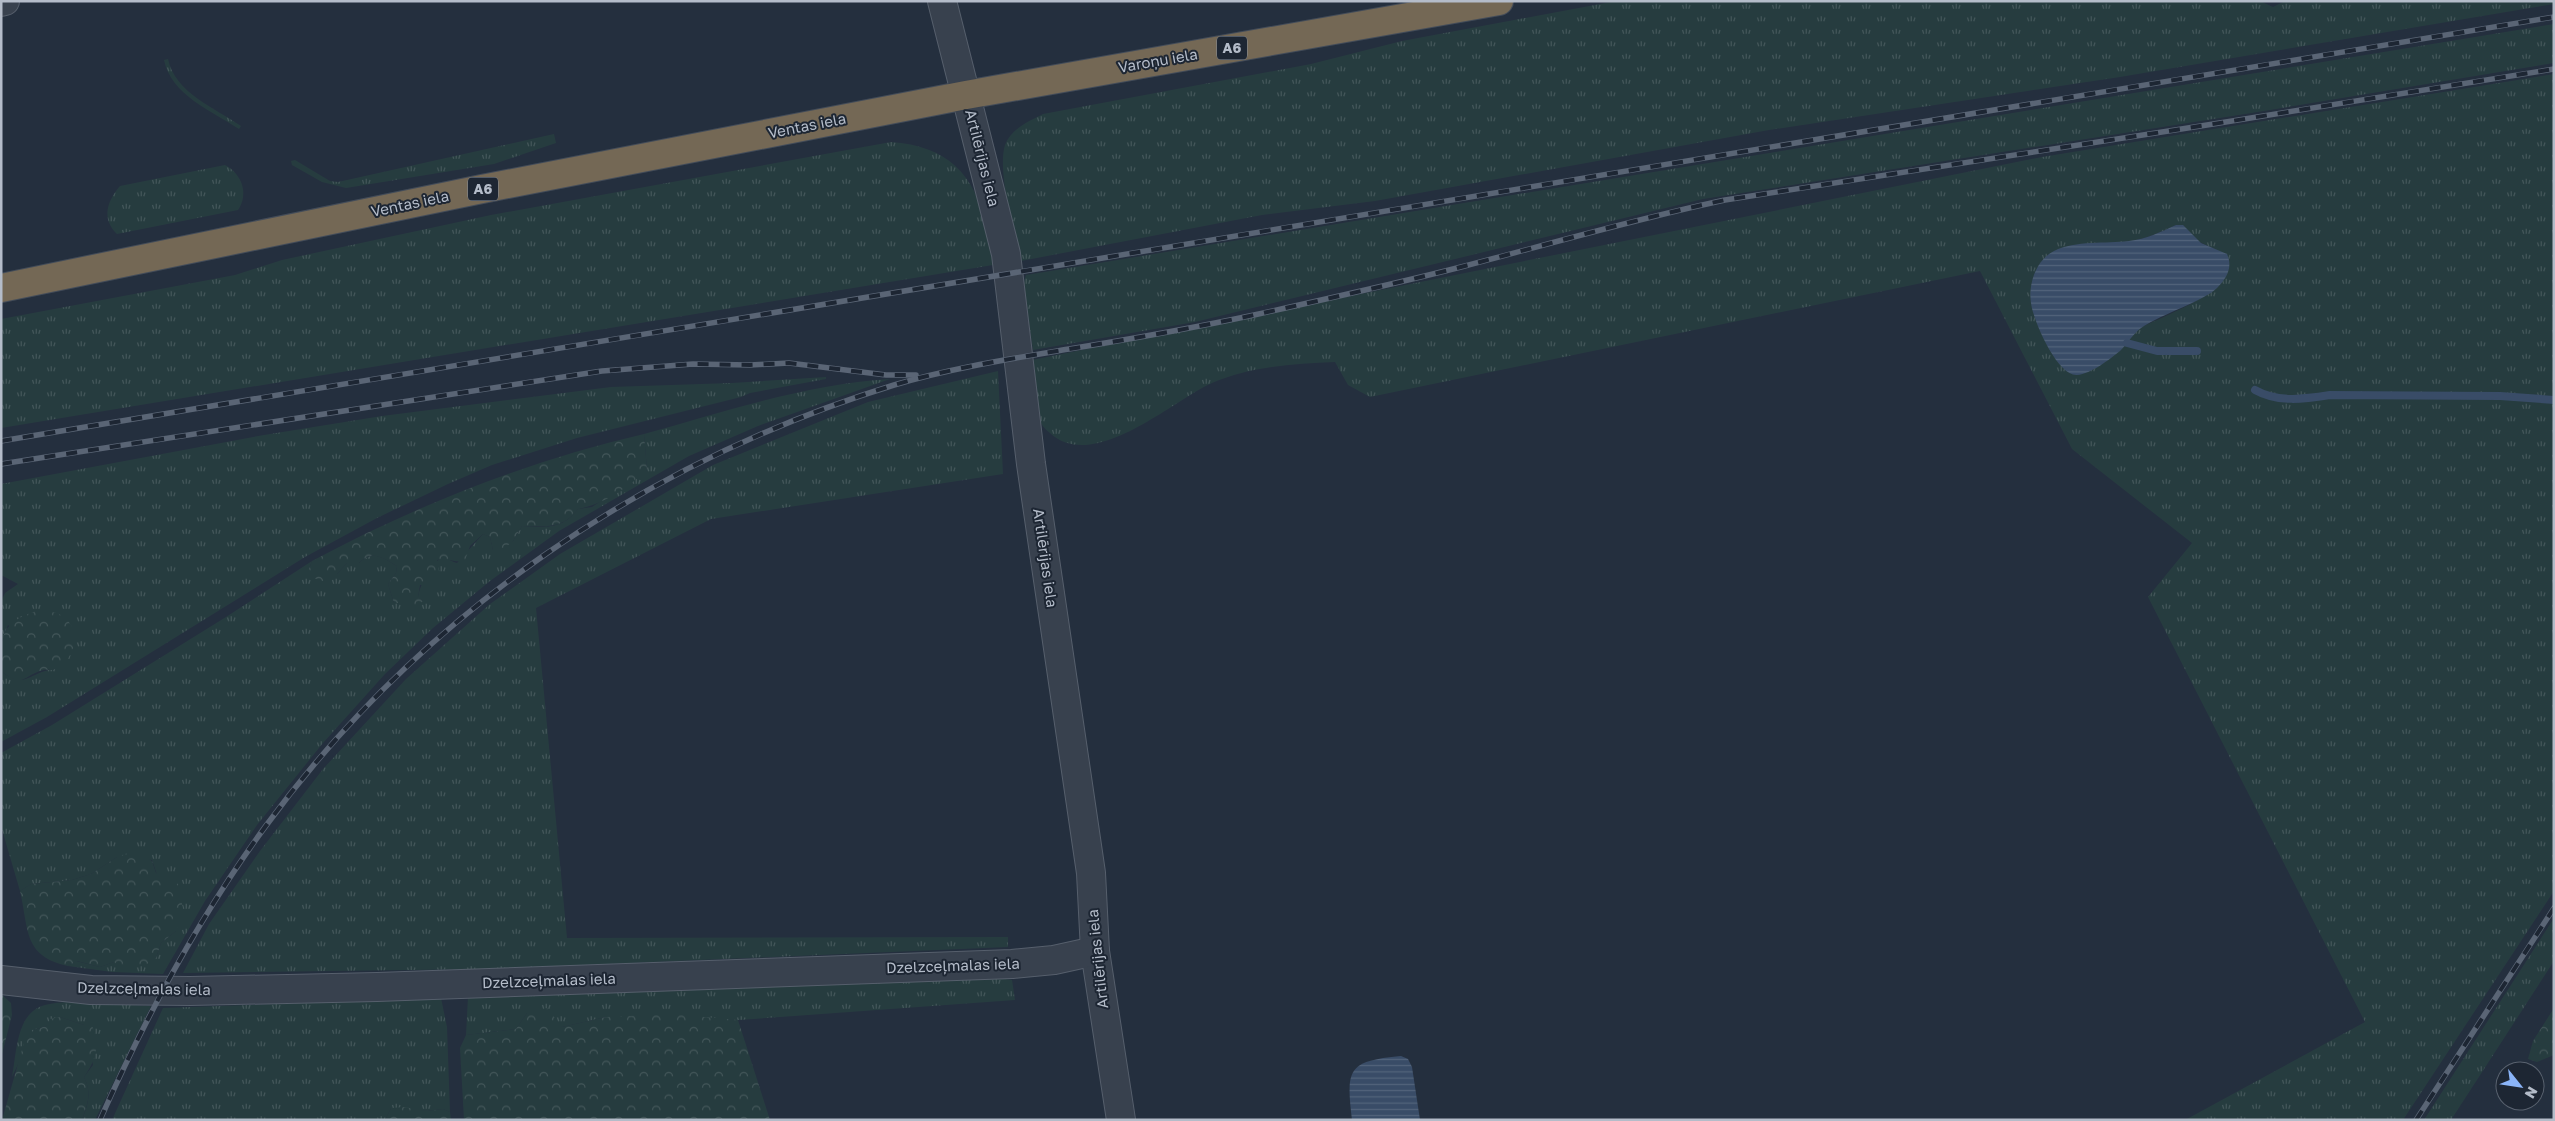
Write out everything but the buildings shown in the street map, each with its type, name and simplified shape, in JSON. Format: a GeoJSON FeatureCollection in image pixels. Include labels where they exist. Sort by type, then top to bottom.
{"type":"FeatureCollection","features":[{"type":"Feature","properties":{"kind":"highway","name":"Varoņu iela"},"geometry":{"type":"LineString","coordinates":[[966,95],[1498,1]]}},
{"type":"Feature","properties":{"kind":"highway","name":"Ventas iela"},"geometry":{"type":"LineString","coordinates":[[1,288],[482,189],[966,95]]}},
{"type":"Feature","properties":{"kind":"street"},"geometry":{"type":"LineString","coordinates":[[1,2],[5,1]]}},
{"type":"Feature","properties":{"kind":"street","name":"Artilērijas iela"},"geometry":{"type":"LineString","coordinates":[[942,1],[1006,254],[1031,464],[1091,873],[1095,951],[1121,1120]]}},
{"type":"Feature","properties":{"kind":"street","name":"Dzelzceļmalas iela"},"geometry":{"type":"LineString","coordinates":[[1,980],[91,990],[190,991],[386,987],[1012,964],[1054,960],[1095,951]]}},
{"type":"Feature","properties":{"kind":"green space"},"geometry":{"type":"Polygon","coordinates":[[[1616,1],[2260,1],[2273,7],[2285,1],[2554,1],[2554,4],[2120,77],[1769,130],[1375,201],[1262,215],[1021,261],[1007,203],[1003,156],[1005,145],[1012,134],[1021,126],[1043,114],[1311,64],[1402,41],[1616,1]]]}},
{"type":"Feature","properties":{"kind":"green space"},"geometry":{"type":"Polygon","coordinates":[[[2554,24],[2554,63],[2264,111],[1703,199],[1195,322],[1033,350],[1023,285],[1026,275],[2554,24]]]}},
{"type":"Feature","properties":{"kind":"green space"},"geometry":{"type":"Polygon","coordinates":[[[168,59],[172,71],[187,90],[197,99],[241,126],[239,129],[194,101],[184,92],[168,72],[164,60],[168,59]]]}},
{"type":"Feature","properties":{"kind":"green space"},"geometry":{"type":"Polygon","coordinates":[[[2554,74],[2554,891],[2403,1120],[2185,1120],[2365,1022],[2148,597],[2192,543],[2072,449],[1980,271],[1370,397],[1348,385],[1335,362],[1257,369],[1212,383],[1133,430],[1089,445],[1069,443],[1051,434],[1041,424],[1036,410],[1032,360],[2042,157],[2554,74]],[[2176,225],[2132,241],[2074,246],[2053,253],[2043,261],[2142,327],[2196,301],[2220,283],[2227,272],[2229,260],[2226,257],[2198,241],[2176,225]]]}},
{"type":"Feature","properties":{"kind":"green space"},"geometry":{"type":"Polygon","coordinates":[[[554,134],[556,143],[494,164],[346,188],[322,182],[292,165],[291,161],[295,160],[330,181],[338,182],[554,134]]]}},
{"type":"Feature","properties":{"kind":"green space"},"geometry":{"type":"Polygon","coordinates":[[[891,142],[928,149],[943,156],[966,177],[981,208],[987,227],[993,265],[1,428],[1,319],[235,275],[282,260],[491,215],[891,142]]]}},
{"type":"Feature","properties":{"kind":"green space"},"geometry":{"type":"Polygon","coordinates":[[[225,165],[236,174],[242,185],[243,197],[238,210],[117,234],[112,228],[107,216],[109,204],[120,186],[225,165]]]}},
{"type":"Feature","properties":{"kind":"green space"},"geometry":{"type":"Polygon","coordinates":[[[998,371],[1003,474],[711,519],[536,608],[567,938],[1008,937],[1008,947],[490,969],[183,973],[209,924],[260,851],[323,769],[406,679],[490,604],[560,554],[713,465],[868,402],[998,371]]]}},
{"type":"Feature","properties":{"kind":"green space"},"geometry":{"type":"Polygon","coordinates":[[[826,377],[826,379],[750,393],[741,397],[577,438],[492,465],[448,484],[377,518],[305,557],[47,717],[1,742],[1,671],[9,677],[22,680],[47,670],[56,669],[8,625],[1,643],[1,602],[5,593],[18,584],[1,575],[1,484],[264,435],[382,416],[611,387],[732,383],[826,377]]]}},
{"type":"Feature","properties":{"kind":"green space"},"geometry":{"type":"Polygon","coordinates":[[[890,379],[758,426],[689,456],[559,531],[490,581],[433,628],[385,674],[323,743],[257,825],[205,901],[163,974],[112,972],[68,966],[76,961],[100,967],[114,962],[156,958],[161,943],[176,931],[152,860],[117,857],[91,874],[72,880],[31,884],[20,891],[1,826],[1,753],[52,725],[312,561],[309,569],[337,574],[347,563],[359,563],[369,556],[378,556],[397,566],[396,573],[388,584],[394,603],[423,601],[418,598],[421,587],[431,567],[440,559],[445,558],[457,563],[483,534],[490,537],[493,550],[513,541],[522,526],[546,527],[560,524],[572,516],[578,509],[592,507],[647,470],[644,434],[796,393],[859,382],[890,379]]]}},
{"type":"Feature","properties":{"kind":"green space"},"geometry":{"type":"Polygon","coordinates":[[[644,434],[647,470],[632,483],[597,504],[578,509],[566,521],[560,524],[522,526],[513,541],[499,553],[493,550],[490,537],[483,534],[470,546],[465,561],[437,560],[440,577],[434,585],[420,585],[418,597],[423,601],[412,610],[404,610],[403,603],[394,603],[388,584],[396,573],[397,566],[378,556],[368,556],[359,563],[347,563],[337,574],[323,581],[313,578],[309,569],[312,561],[433,503],[558,457],[644,434]]]}},
{"type":"Feature","properties":{"kind":"green space"},"geometry":{"type":"Polygon","coordinates":[[[39,610],[54,612],[68,620],[77,639],[63,665],[52,670],[43,670],[23,680],[14,679],[1,671],[1,648],[5,631],[17,620],[39,610]]]}},
{"type":"Feature","properties":{"kind":"green space"},"geometry":{"type":"Polygon","coordinates":[[[138,851],[152,861],[156,873],[178,884],[183,909],[176,931],[161,943],[156,958],[144,966],[121,967],[114,962],[100,967],[77,961],[68,966],[53,962],[43,956],[30,939],[20,891],[31,884],[72,880],[91,874],[117,857],[138,851]]]}},
{"type":"Feature","properties":{"kind":"green space"},"geometry":{"type":"Polygon","coordinates":[[[2554,918],[2554,961],[2451,1120],[2424,1120],[2554,918]]]}},
{"type":"Feature","properties":{"kind":"green space"},"geometry":{"type":"Polygon","coordinates":[[[992,977],[1012,980],[1015,1000],[739,1020],[606,1017],[562,1027],[527,1013],[516,1029],[466,1035],[468,997],[992,977]]]}},
{"type":"Feature","properties":{"kind":"green space"},"geometry":{"type":"Polygon","coordinates":[[[1,994],[11,1003],[12,1015],[1,1058],[1,994]]]}},
{"type":"Feature","properties":{"kind":"green space"},"geometry":{"type":"Polygon","coordinates":[[[441,998],[447,1027],[450,1112],[443,1109],[426,1111],[391,1108],[385,1120],[112,1120],[163,1008],[441,998]]]}},
{"type":"Feature","properties":{"kind":"green space"},"geometry":{"type":"Polygon","coordinates":[[[66,1002],[151,1006],[95,1120],[82,1120],[88,1098],[88,1088],[84,1077],[93,1065],[84,1025],[60,1017],[46,1026],[34,1030],[12,1077],[20,1033],[27,1017],[40,1007],[66,1002]]]}},
{"type":"Feature","properties":{"kind":"green space"},"geometry":{"type":"Polygon","coordinates":[[[547,1008],[562,1027],[606,1017],[671,1014],[738,1020],[770,1120],[464,1120],[460,1048],[466,1035],[516,1029],[527,1013],[547,1008]]]}},
{"type":"Feature","properties":{"kind":"green space"},"geometry":{"type":"Polygon","coordinates":[[[2554,1008],[2554,1055],[2539,1061],[2528,1059],[2533,1041],[2554,1008]]]}},
{"type":"Feature","properties":{"kind":"green space"},"geometry":{"type":"Polygon","coordinates":[[[60,1017],[84,1025],[91,1024],[96,1038],[94,1058],[84,1077],[88,1088],[88,1098],[82,1120],[2,1120],[25,1039],[34,1030],[46,1026],[50,1019],[60,1017]]]}},
{"type":"Feature","properties":{"kind":"green space"},"geometry":{"type":"Polygon","coordinates":[[[404,1107],[426,1111],[443,1109],[450,1112],[451,1120],[385,1120],[391,1108],[404,1107]]]}},
{"type":"Feature","properties":{"kind":"water"},"geometry":{"type":"Polygon","coordinates":[[[2176,225],[2183,225],[2201,243],[2227,254],[2229,268],[2224,280],[2211,293],[2140,328],[2120,351],[2100,366],[2082,374],[2069,373],[2062,367],[2047,346],[2036,322],[2031,303],[2032,281],[2042,260],[2054,251],[2072,245],[2135,240],[2176,225]]]}},
{"type":"Feature","properties":{"kind":"water"},"geometry":{"type":"Polygon","coordinates":[[[1401,1056],[1408,1059],[1412,1067],[1420,1120],[1352,1120],[1350,1089],[1354,1071],[1360,1065],[1370,1061],[1401,1056]]]}},
{"type":"Feature","properties":{"kind":"waterway"},"geometry":{"type":"LineString","coordinates":[[2127,343],[2157,351],[2197,351]]}},
{"type":"Feature","properties":{"kind":"waterway"},"geometry":{"type":"LineString","coordinates":[[2255,390],[2273,397],[2292,399],[2330,395],[2500,396],[2554,400]]}},
{"type":"Feature","properties":{"kind":"railway"},"geometry":{"type":"LineString","coordinates":[[1,441],[2554,17]]}},
{"type":"Feature","properties":{"kind":"railway"},"geometry":{"type":"LineString","coordinates":[[100,1120],[135,1044],[175,969],[241,861],[265,827],[326,750],[394,679],[466,614],[544,555],[626,503],[712,457],[802,417],[894,385],[937,374],[1003,360],[1254,315],[1432,274],[1691,207],[1725,200],[2554,69]]}},
{"type":"Feature","properties":{"kind":"railway"},"geometry":{"type":"LineString","coordinates":[[1,464],[602,371],[693,364],[750,365],[789,363],[886,375],[916,375]]}},
{"type":"Feature","properties":{"kind":"railway"},"geometry":{"type":"LineString","coordinates":[[2416,1120],[2554,908]]}}]}
